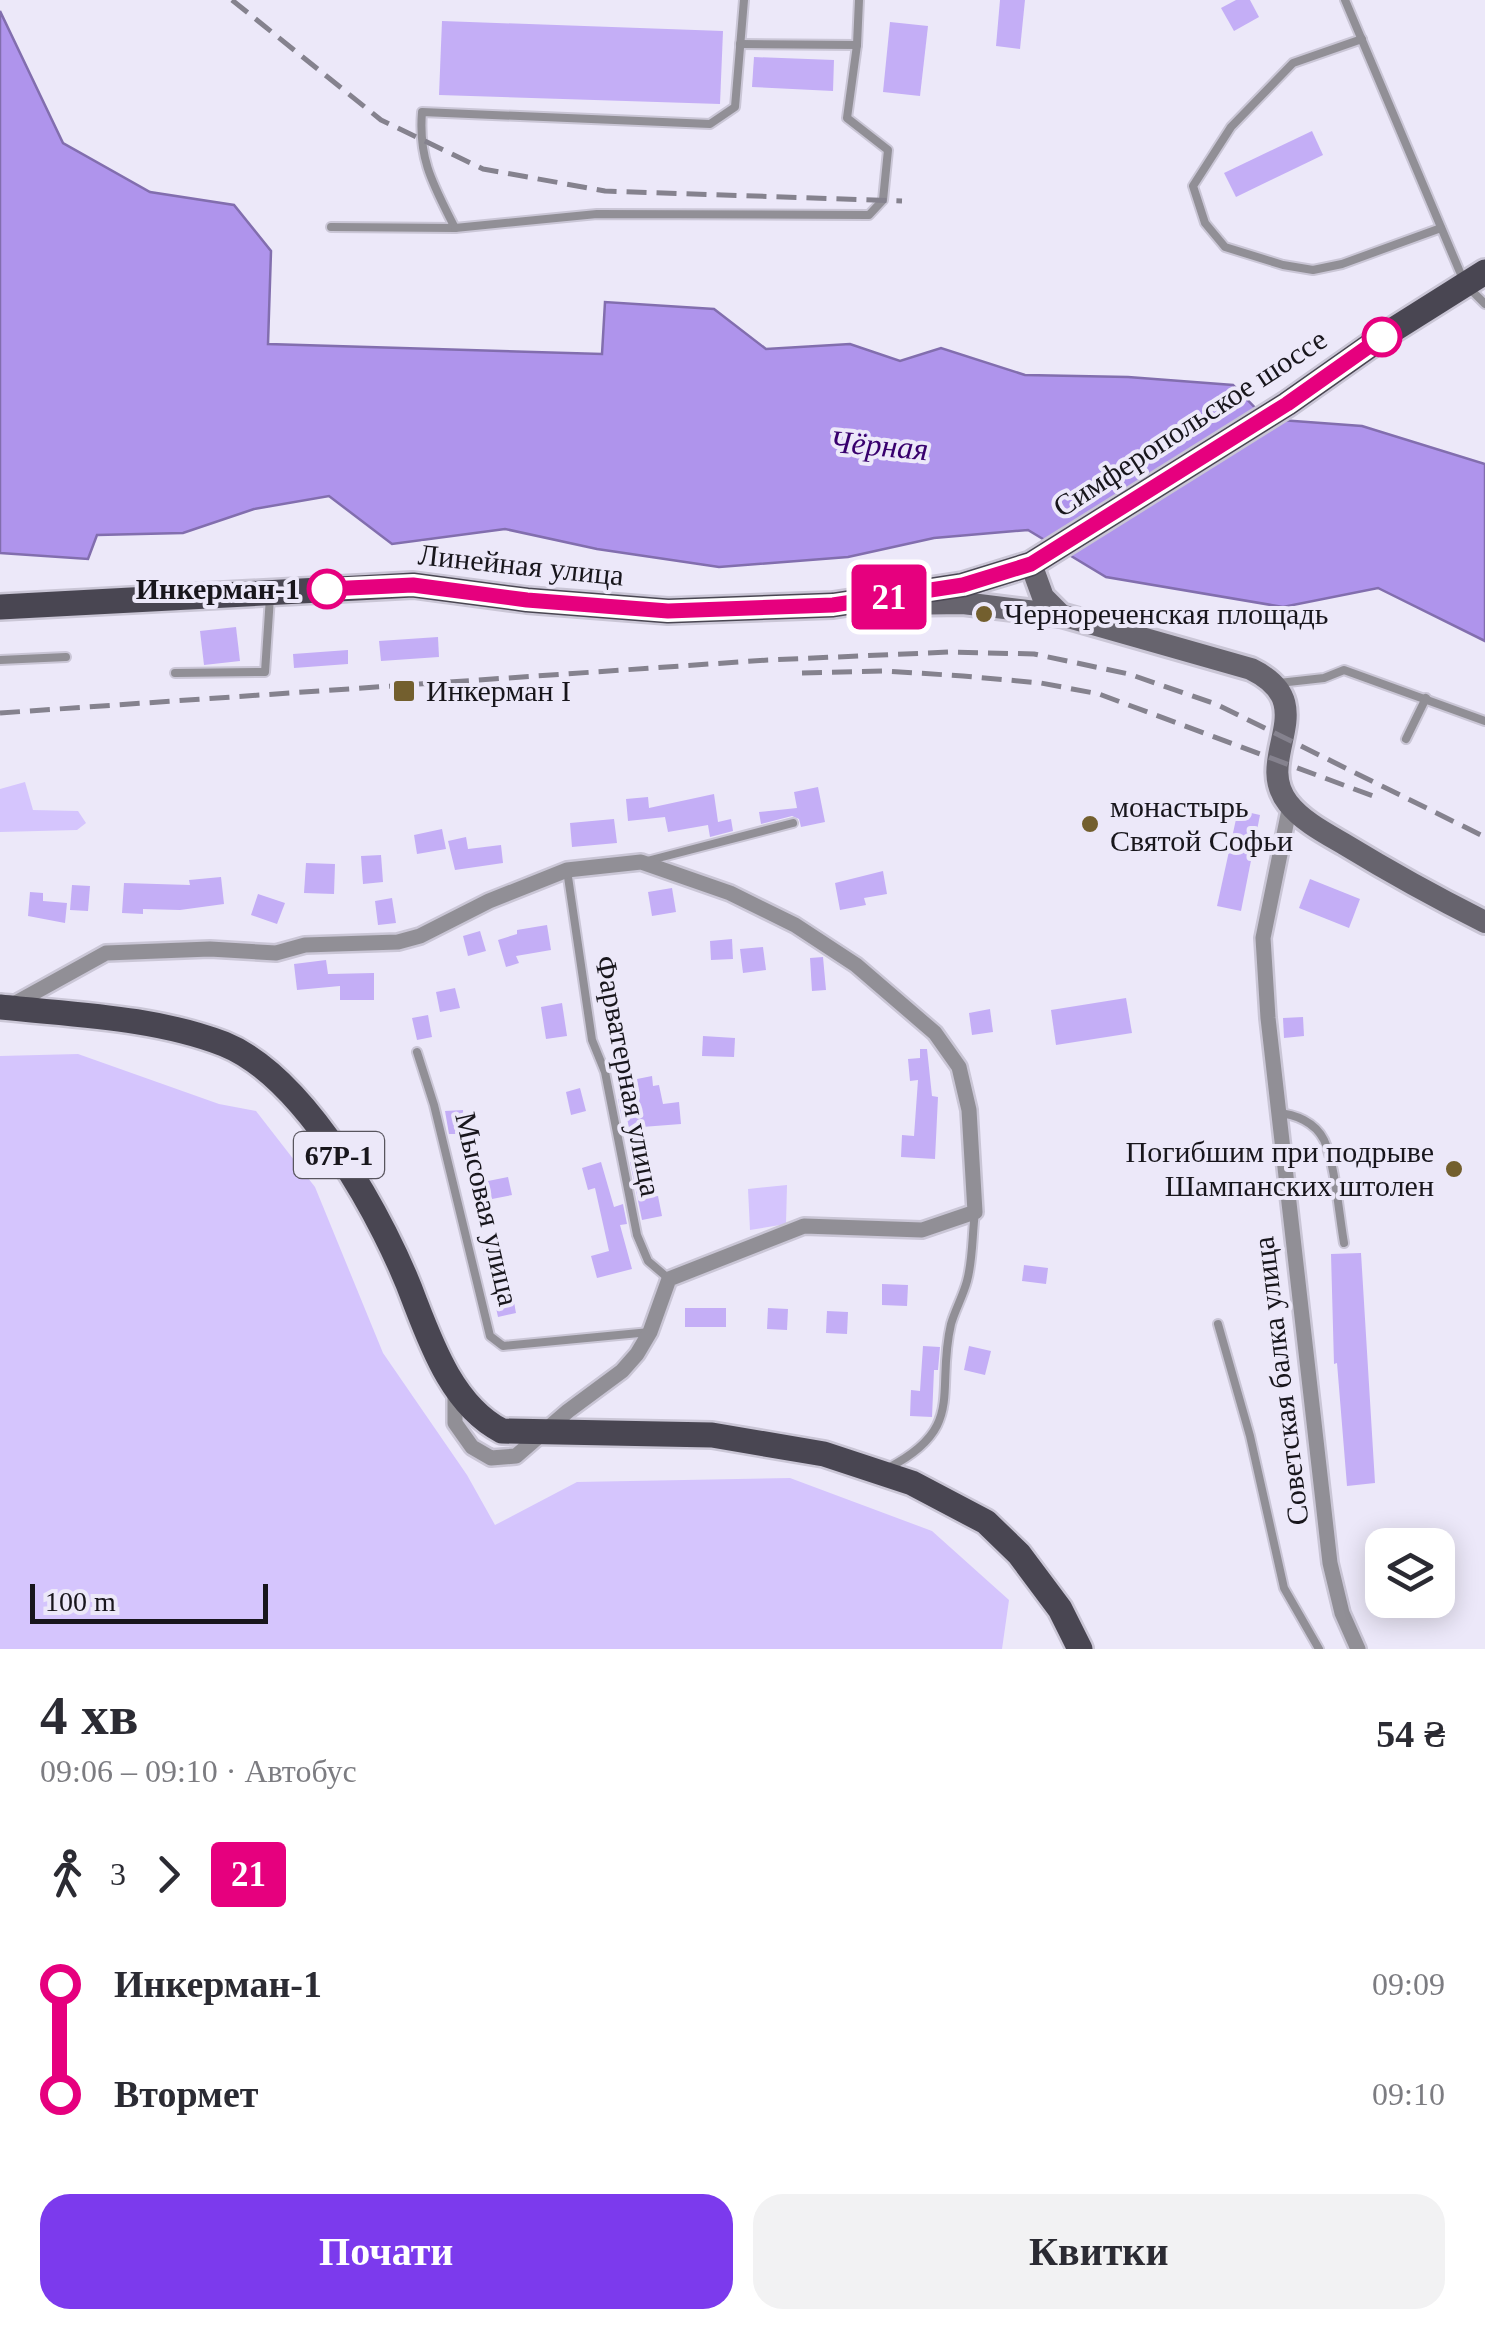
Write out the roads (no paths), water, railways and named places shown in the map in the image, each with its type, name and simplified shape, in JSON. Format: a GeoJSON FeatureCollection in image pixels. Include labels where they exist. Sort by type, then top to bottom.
{"type":"FeatureCollection","features":[{"type":"Feature","properties":{"kind":"main road","name":"Симферопольское шоссе"},"geometry":{"type":"LineString","coordinates":[[1042,557],[1287,404],[1475,278]]}},
{"type":"Feature","properties":{"kind":"main road","name":"Линейная улица"},"geometry":{"type":"LineString","coordinates":[[0,607],[413,585],[527,600],[668,611],[833,605],[963,585],[1042,557]]}},
{"type":"Feature","properties":{"kind":"main road"},"geometry":{"type":"LineString","coordinates":[[1042,557],[1043,597],[1061,615]]}},
{"type":"Feature","properties":{"kind":"main road"},"geometry":{"type":"LineString","coordinates":[[833,605],[963,603],[1061,615],[1251,669],[1281,691],[1287,712],[1278,775],[1290,806],[1378,864],[1485,922]]}},
{"type":"Feature","properties":{"kind":"main road","name":"67Р-1"},"geometry":{"type":"LineString","coordinates":[[2,1008],[137,1022],[189,1032],[229,1046],[270,1074],[316,1121],[346,1166],[378,1222],[430,1340],[468,1406],[483,1421],[502,1430],[712,1435],[824,1454],[880,1472],[947,1499],[986,1522],[1018,1554],[1060,1609],[1080,1649]]}},
{"type":"Feature","properties":{"kind":"street","name":"Советская балка улица"},"geometry":{"type":"LineString","coordinates":[[1290,806],[1263,938],[1277,1113],[1330,1563],[1342,1613],[1358,1649]]}},
{"type":"Feature","properties":{"kind":"street"},"geometry":{"type":"LineString","coordinates":[[2,1008],[106,953],[210,949],[276,953],[305,944],[398,942],[420,936],[489,901],[567,870],[640,862],[730,893],[795,925],[856,964],[936,1033],[959,1067],[969,1110],[975,1212],[922,1230],[804,1226],[669,1279],[650,1332],[622,1371],[554,1433]]}},
{"type":"Feature","properties":{"kind":"lane"},"geometry":{"type":"LineString","coordinates":[[455,228],[426,168],[420,139],[422,112],[710,124],[735,107],[744,0]]}},
{"type":"Feature","properties":{"kind":"lane"},"geometry":{"type":"LineString","coordinates":[[330,227],[455,228],[597,214],[869,216],[883,200],[888,150],[848,118],[859,0]]}},
{"type":"Feature","properties":{"kind":"lane"},"geometry":{"type":"LineString","coordinates":[[1346,0],[1441,228],[1475,278],[1485,304]]}},
{"type":"Feature","properties":{"kind":"lane"},"geometry":{"type":"LineString","coordinates":[[1362,38],[1294,63],[1231,126],[1194,186],[1205,223],[1225,247],[1313,270],[1342,264],[1441,228]]}},
{"type":"Feature","properties":{"kind":"lane"},"geometry":{"type":"LineString","coordinates":[[740,44],[857,45]]}},
{"type":"Feature","properties":{"kind":"lane"},"geometry":{"type":"LineString","coordinates":[[175,673],[264,672],[270,593]]}},
{"type":"Feature","properties":{"kind":"lane"},"geometry":{"type":"LineString","coordinates":[[0,660],[66,657]]}},
{"type":"Feature","properties":{"kind":"lane"},"geometry":{"type":"LineString","coordinates":[[1275,684],[1324,678],[1344,670],[1485,720]]}},
{"type":"Feature","properties":{"kind":"lane"},"geometry":{"type":"LineString","coordinates":[[1406,739],[1426,698]]}},
{"type":"Feature","properties":{"kind":"lane"},"geometry":{"type":"LineString","coordinates":[[640,862],[793,823]]}},
{"type":"Feature","properties":{"kind":"lane","name":"Фарватерная улица"},"geometry":{"type":"LineString","coordinates":[[567,870],[592,1040],[605,1072],[637,1235],[648,1261],[669,1279]]}},
{"type":"Feature","properties":{"kind":"lane","name":"Мысовая улица"},"geometry":{"type":"LineString","coordinates":[[418,1052],[490,1336],[503,1346],[650,1332]]}},
{"type":"Feature","properties":{"kind":"lane"},"geometry":{"type":"LineString","coordinates":[[1277,1113],[1292,1114],[1310,1123],[1323,1139],[1344,1243]]}},
{"type":"Feature","properties":{"kind":"lane"},"geometry":{"type":"LineString","coordinates":[[880,1472],[906,1458],[933,1436],[946,1404],[951,1326],[968,1279],[975,1212]]}},
{"type":"Feature","properties":{"kind":"lane"},"geometry":{"type":"LineString","coordinates":[[1218,1324],[1250,1436],[1284,1588],[1319,1649]]}},
{"type":"Feature","properties":{"kind":"water","name":"Чёрная"},"geometry":{"type":"Polygon","coordinates":[[[0,11],[63,143],[150,192],[234,205],[271,251],[268,344],[602,354],[605,302],[714,309],[766,349],[850,344],[900,361],[941,348],[1025,375],[1233,385],[1266,419],[1362,426],[1485,464],[1485,641],[1378,588],[1283,607],[1106,577],[1028,530],[934,538],[848,557],[719,567],[597,549],[505,529],[392,544],[329,496],[254,509],[183,533],[97,535],[88,559],[0,553],[0,11]]]}},
{"type":"Feature","properties":{"kind":"railway"},"geometry":{"type":"LineString","coordinates":[[232,0],[381,120],[483,169],[605,191],[902,201]]}},
{"type":"Feature","properties":{"kind":"railway"},"geometry":{"type":"LineString","coordinates":[[0,713],[768,660],[950,652],[1034,654],[1129,674],[1216,704],[1485,837]]}},
{"type":"Feature","properties":{"kind":"railway"},"geometry":{"type":"LineString","coordinates":[[802,673],[886,671],[963,676],[1041,683],[1099,694],[1381,799]]}},
{"type":"Feature","properties":{"kind":"place","name":"Инкерман-1"},"geometry":{"type":"Point","coordinates":[327,589]}},
{"type":"Feature","properties":{"kind":"place","name":"Чернореченская площадь"},"geometry":{"type":"Point","coordinates":[984,614]}},
{"type":"Feature","properties":{"kind":"place","name":"Инкерман I"},"geometry":{"type":"Point","coordinates":[404,691]}},
{"type":"Feature","properties":{"kind":"place","name":"монастырь Святой Софьи"},"geometry":{"type":"Point","coordinates":[1090,824]}},
{"type":"Feature","properties":{"kind":"place","name":"Погибшим при подрыве Шампанских штолен"},"geometry":{"type":"Point","coordinates":[1454,1169]}}]}
